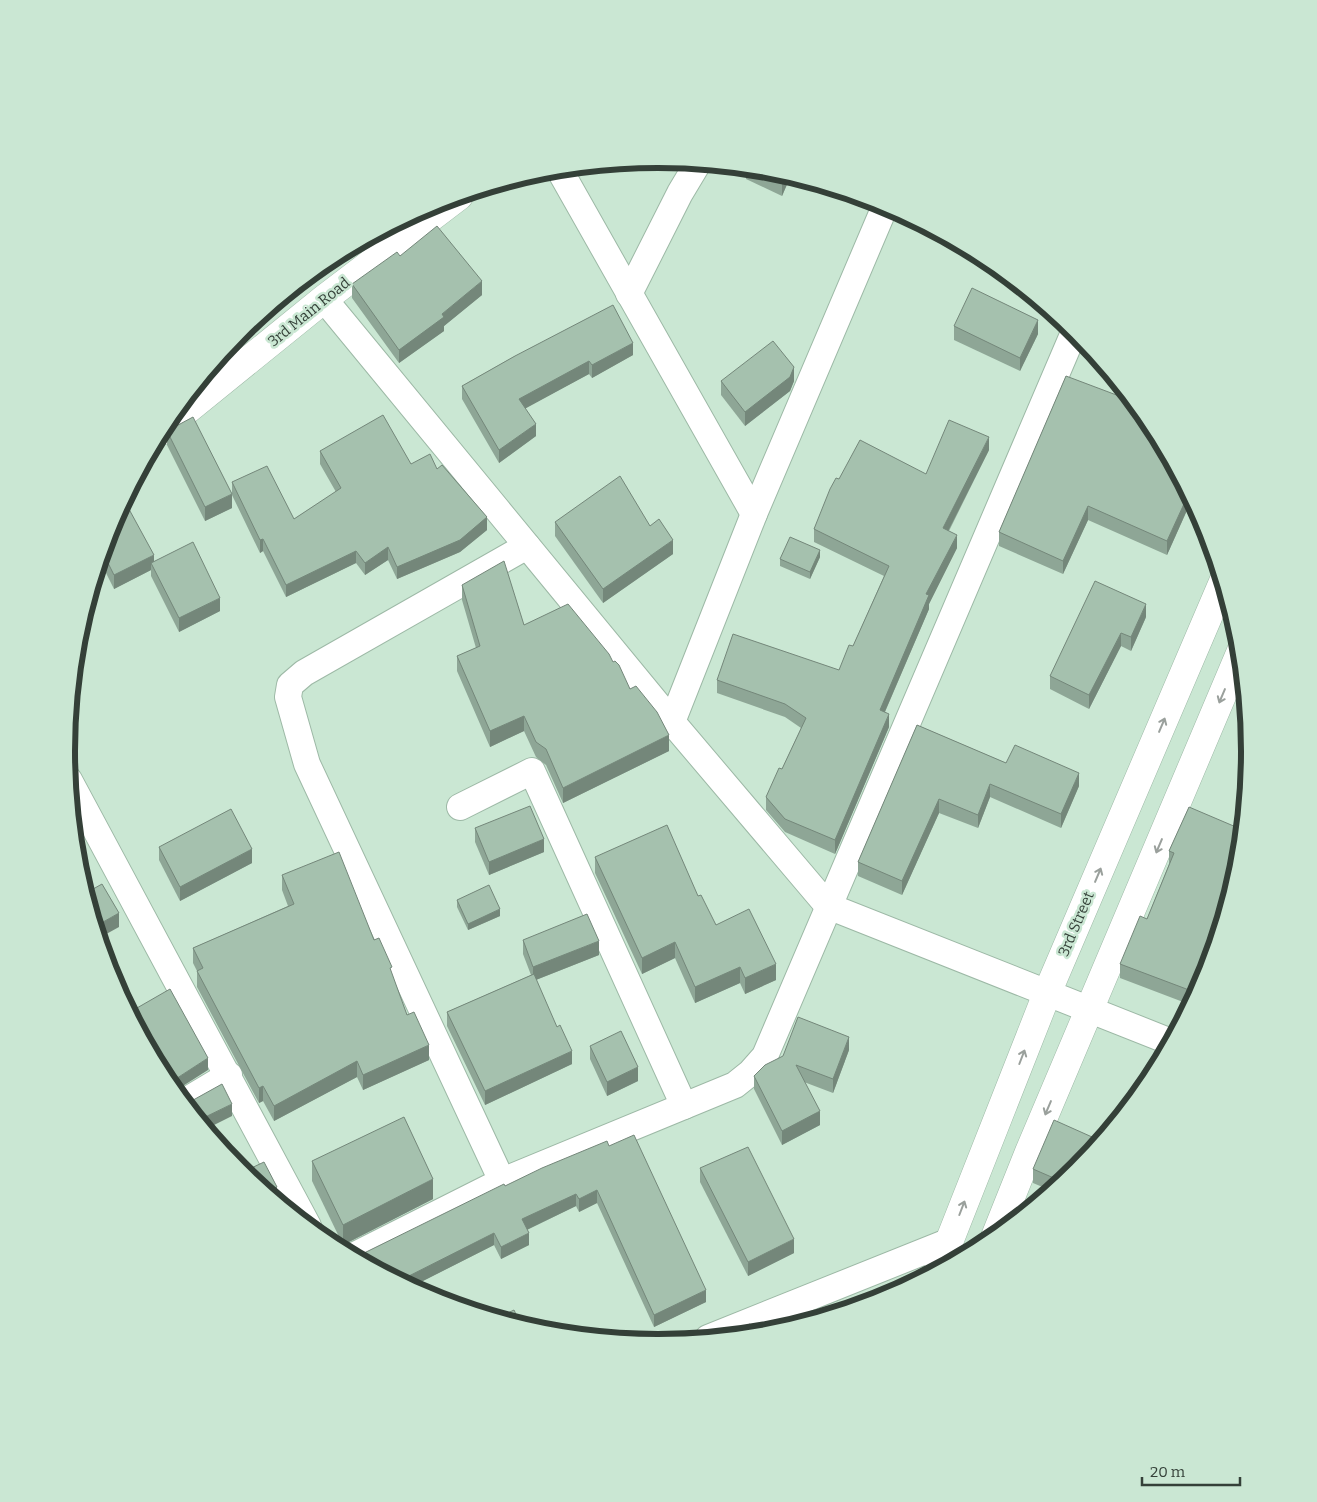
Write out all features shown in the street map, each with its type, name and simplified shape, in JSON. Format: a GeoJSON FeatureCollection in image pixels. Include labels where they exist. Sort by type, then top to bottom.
{"type":"FeatureCollection","features":[{"type":"Feature","properties":{"kind":"street"},"geometry":{"type":"LineString","coordinates":[[629,294],[680,193],[694,169]]}},
{"type":"Feature","properties":{"kind":"street"},"geometry":{"type":"LineString","coordinates":[[563,176],[754,514]]}},
{"type":"Feature","properties":{"kind":"street","name":"3rd Main Road"},"geometry":{"type":"LineString","coordinates":[[184,413],[324,299],[441,210]]}},
{"type":"Feature","properties":{"kind":"street"},"geometry":{"type":"LineString","coordinates":[[672,722],[754,514],[882,212]]}},
{"type":"Feature","properties":{"kind":"street"},"geometry":{"type":"LineString","coordinates":[[324,299],[672,722],[828,906],[1048,991],[1166,1040]]}},
{"type":"Feature","properties":{"kind":"street"},"geometry":{"type":"LineString","coordinates":[[361,1252],[502,1181],[734,1084],[750,1074],[765,1056],[1071,338]]}},
{"type":"Feature","properties":{"kind":"street"},"geometry":{"type":"LineString","coordinates":[[502,1181],[307,764],[288,697],[290,686],[304,673],[527,546]]}},
{"type":"Feature","properties":{"kind":"street","name":"3rd Street"},"geometry":{"type":"LineString","coordinates":[[942,1260],[1048,991],[1219,591]]}},
{"type":"Feature","properties":{"kind":"street"},"geometry":{"type":"LineString","coordinates":[[1001,1223],[1235,664]]}},
{"type":"Feature","properties":{"kind":"street"},"geometry":{"type":"LineString","coordinates":[[460,807],[532,770],[684,1106]]}},
{"type":"Feature","properties":{"kind":"street"},"geometry":{"type":"LineString","coordinates":[[77,794],[229,1075],[301,1212]]}},
{"type":"Feature","properties":{"kind":"street"},"geometry":{"type":"LineString","coordinates":[[190,1098],[229,1075]]}},
{"type":"Feature","properties":{"kind":"street"},"geometry":{"type":"LineString","coordinates":[[726,1331],[950,1241]]}},
{"type":"Feature","properties":{"kind":"building"},"geometry":{"type":"Polygon","coordinates":[[[437,226],[482,281],[442,314],[444,317],[399,350],[352,284],[397,252],[400,256],[437,226]]]}},
{"type":"Feature","properties":{"kind":"building"},"geometry":{"type":"Polygon","coordinates":[[[972,288],[1038,320],[1020,358],[954,326],[972,288]]]}},
{"type":"Feature","properties":{"kind":"building"},"geometry":{"type":"Polygon","coordinates":[[[613,305],[633,343],[592,365],[589,361],[519,399],[536,424],[499,450],[462,386],[613,305]]]}},
{"type":"Feature","properties":{"kind":"building"},"geometry":{"type":"Polygon","coordinates":[[[773,341],[794,367],[790,377],[745,412],[721,381],[773,341]]]}},
{"type":"Feature","properties":{"kind":"building"},"geometry":{"type":"Polygon","coordinates":[[[1066,376],[1122,397],[1164,459],[1185,501],[1167,541],[1088,506],[1063,561],[999,532],[1066,376]]]}},
{"type":"Feature","properties":{"kind":"building"},"geometry":{"type":"Polygon","coordinates":[[[383,415],[411,464],[430,454],[437,469],[442,465],[487,517],[460,540],[397,567],[388,547],[365,563],[356,551],[286,585],[263,539],[260,540],[232,482],[267,466],[294,519],[341,488],[320,451],[383,415]]]}},
{"type":"Feature","properties":{"kind":"building"},"geometry":{"type":"Polygon","coordinates":[[[193,417],[232,494],[205,507],[169,434],[172,428],[193,417]]]}},
{"type":"Feature","properties":{"kind":"building"},"geometry":{"type":"Polygon","coordinates":[[[949,420],[989,437],[943,528],[957,535],[926,594],[929,595],[880,710],[889,714],[835,840],[785,819],[766,797],[779,768],[782,769],[806,718],[785,704],[717,680],[733,634],[839,670],[849,645],[853,646],[889,566],[814,529],[830,489],[836,478],[839,479],[860,440],[926,474],[949,420]]]}},
{"type":"Feature","properties":{"kind":"building"},"geometry":{"type":"Polygon","coordinates":[[[620,476],[650,526],[659,519],[673,540],[603,589],[555,522],[620,476]]]}},
{"type":"Feature","properties":{"kind":"building"},"geometry":{"type":"Polygon","coordinates":[[[128,508],[154,555],[114,575],[107,561],[128,508]]]}},
{"type":"Feature","properties":{"kind":"building"},"geometry":{"type":"Polygon","coordinates":[[[790,537],[820,550],[810,572],[780,559],[790,537]]]}},
{"type":"Feature","properties":{"kind":"building"},"geometry":{"type":"Polygon","coordinates":[[[193,542],[220,598],[179,618],[151,563],[193,542]]]}},
{"type":"Feature","properties":{"kind":"building"},"geometry":{"type":"Polygon","coordinates":[[[504,561],[524,625],[568,604],[609,654],[613,662],[615,661],[619,665],[630,689],[636,686],[657,712],[669,735],[563,788],[546,749],[536,742],[524,716],[490,731],[457,656],[480,646],[462,585],[504,561]]]}},
{"type":"Feature","properties":{"kind":"building"},"geometry":{"type":"Polygon","coordinates":[[[1095,581],[1146,604],[1131,637],[1121,633],[1089,695],[1050,676],[1095,581]]]}},
{"type":"Feature","properties":{"kind":"building"},"geometry":{"type":"Polygon","coordinates":[[[917,725],[1006,763],[1015,745],[1079,773],[1061,814],[990,784],[978,815],[939,799],[902,881],[858,862],[917,725]]]}},
{"type":"Feature","properties":{"kind":"building"},"geometry":{"type":"Polygon","coordinates":[[[530,806],[544,839],[489,862],[475,828],[530,806]]]}},
{"type":"Feature","properties":{"kind":"building"},"geometry":{"type":"Polygon","coordinates":[[[1189,807],[1237,827],[1231,865],[1222,902],[1211,939],[1190,991],[1120,964],[1140,916],[1147,919],[1174,853],[1169,851],[1189,807]]]}},
{"type":"Feature","properties":{"kind":"building"},"geometry":{"type":"Polygon","coordinates":[[[231,809],[252,849],[180,887],[159,847],[231,809]]]}},
{"type":"Feature","properties":{"kind":"building"},"geometry":{"type":"Polygon","coordinates":[[[667,825],[698,896],[701,895],[716,925],[749,909],[776,964],[745,978],[740,967],[695,987],[675,942],[642,958],[595,857],[667,825]]]}},
{"type":"Feature","properties":{"kind":"building"},"geometry":{"type":"Polygon","coordinates":[[[339,852],[374,940],[379,938],[392,967],[390,968],[407,1015],[414,1012],[429,1045],[363,1075],[357,1061],[274,1106],[263,1086],[259,1088],[197,971],[203,968],[193,948],[294,904],[282,875],[339,852]]]}},
{"type":"Feature","properties":{"kind":"building"},"geometry":{"type":"Polygon","coordinates":[[[102,884],[119,913],[101,923],[92,890],[102,884]]]}},
{"type":"Feature","properties":{"kind":"building"},"geometry":{"type":"Polygon","coordinates":[[[489,885],[500,909],[468,924],[457,900],[489,885]]]}},
{"type":"Feature","properties":{"kind":"building"},"geometry":{"type":"Polygon","coordinates":[[[587,914],[599,941],[533,967],[523,940],[587,914]]]}},
{"type":"Feature","properties":{"kind":"building"},"geometry":{"type":"Polygon","coordinates":[[[534,974],[557,1027],[560,1025],[572,1051],[485,1091],[447,1012],[534,974]]]}},
{"type":"Feature","properties":{"kind":"building"},"geometry":{"type":"Polygon","coordinates":[[[170,989],[208,1058],[176,1079],[153,1043],[135,1009],[170,989]]]}},
{"type":"Feature","properties":{"kind":"building"},"geometry":{"type":"Polygon","coordinates":[[[798,1017],[849,1037],[833,1079],[796,1065],[820,1111],[782,1131],[754,1076],[765,1065],[783,1056],[798,1017]]]}},
{"type":"Feature","properties":{"kind":"building"},"geometry":{"type":"Polygon","coordinates":[[[621,1031],[638,1067],[607,1082],[590,1046],[621,1031]]]}},
{"type":"Feature","properties":{"kind":"building"},"geometry":{"type":"Polygon","coordinates":[[[222,1084],[232,1104],[205,1117],[192,1101],[222,1084]]]}},
{"type":"Feature","properties":{"kind":"building"},"geometry":{"type":"Polygon","coordinates":[[[404,1117],[433,1179],[343,1225],[312,1161],[404,1117]]]}},
{"type":"Feature","properties":{"kind":"building"},"geometry":{"type":"Polygon","coordinates":[[[1054,1120],[1095,1138],[1055,1179],[1033,1169],[1054,1120]]]}},
{"type":"Feature","properties":{"kind":"building"},"geometry":{"type":"Polygon","coordinates":[[[634,1135],[706,1290],[654,1315],[597,1190],[579,1199],[576,1194],[522,1219],[529,1233],[501,1247],[494,1233],[407,1277],[363,1254],[504,1184],[505,1186],[542,1168],[607,1141],[609,1146],[634,1135]]]}},
{"type":"Feature","properties":{"kind":"building"},"geometry":{"type":"Polygon","coordinates":[[[748,1147],[794,1239],[748,1262],[700,1168],[748,1147]]]}},
{"type":"Feature","properties":{"kind":"building"},"geometry":{"type":"Polygon","coordinates":[[[264,1162],[277,1187],[273,1189],[251,1168],[264,1162]]]}},
{"type":"Feature","properties":{"kind":"building"},"geometry":{"type":"Polygon","coordinates":[[[514,1310],[517,1317],[507,1315],[505,1314],[514,1310]]]}},
{"type":"Feature","properties":{"kind":"building"},"geometry":{"type":"Polygon","coordinates":[[[750,1324],[751,1327],[735,1330],[750,1324]]]}}]}
